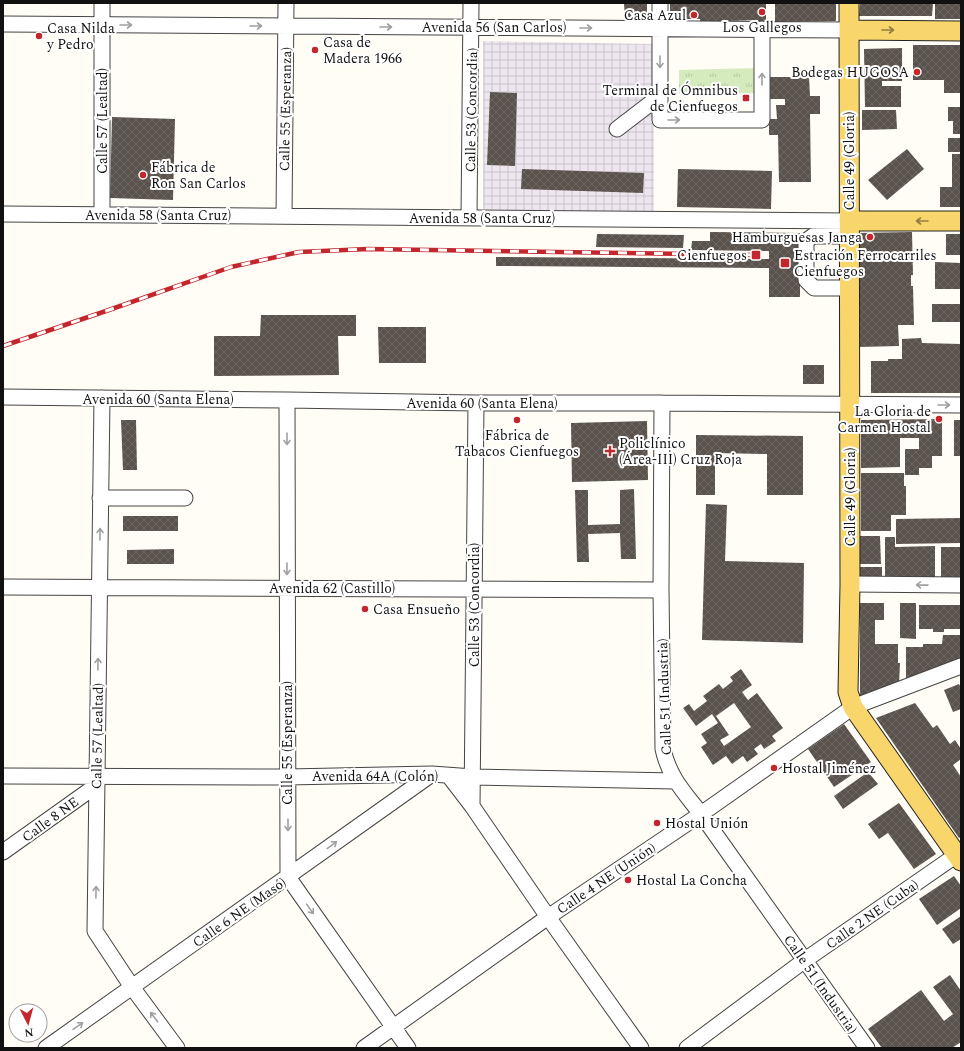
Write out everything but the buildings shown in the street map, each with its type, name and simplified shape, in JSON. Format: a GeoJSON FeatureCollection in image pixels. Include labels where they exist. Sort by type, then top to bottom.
{"type":"FeatureCollection","features":[{"type":"Feature","properties":{"kind":"main road","name":"Calle 49 (Gloria)"},"geometry":{"type":"LineString","coordinates":[[849,3],[850,584],[848,692],[853,707],[960,856]]}},
{"type":"Feature","properties":{"kind":"main road","name":"Avenida 56 (San Carlos)"},"geometry":{"type":"LineString","coordinates":[[850,30],[961,31]]}},
{"type":"Feature","properties":{"kind":"main road","name":"Avenida 58 (Santa Cruz)"},"geometry":{"type":"LineString","coordinates":[[849,229],[961,221]]}},
{"type":"Feature","properties":{"kind":"street","name":"Calle 57 (Lealtad)"},"geometry":{"type":"LineString","coordinates":[[102,3],[102,214]]}},
{"type":"Feature","properties":{"kind":"street","name":"Calle 55 (Esperanza)"},"geometry":{"type":"LineString","coordinates":[[284,216],[286,3]]}},
{"type":"Feature","properties":{"kind":"street","name":"Calle 53 (Concordia)"},"geometry":{"type":"LineString","coordinates":[[469,218],[471,3]]}},
{"type":"Feature","properties":{"kind":"street"},"geometry":{"type":"LineString","coordinates":[[660,3],[660,120],[762,120],[762,29]]}},
{"type":"Feature","properties":{"kind":"street","name":"Avenida 56 (San Carlos)"},"geometry":{"type":"LineString","coordinates":[[3,24],[850,30]]}},
{"type":"Feature","properties":{"kind":"street"},"geometry":{"type":"LineString","coordinates":[[617,129],[660,96]]}},
{"type":"Feature","properties":{"kind":"street","name":"Avenida 58 (Santa Cruz)"},"geometry":{"type":"LineString","coordinates":[[3,214],[469,218],[849,229]]}},
{"type":"Feature","properties":{"kind":"street"},"geometry":{"type":"LineString","coordinates":[[849,229],[813,236],[806,241],[806,280],[814,288],[849,288]]}},
{"type":"Feature","properties":{"kind":"street","name":"Avenida 60 (Santa Elena)"},"geometry":{"type":"LineString","coordinates":[[3,397],[476,403],[961,405]]}},
{"type":"Feature","properties":{"kind":"street","name":"Calle 57 (Lealtad)"},"geometry":{"type":"LineString","coordinates":[[102,398],[95,932],[132,987],[177,1048]]}},
{"type":"Feature","properties":{"kind":"street","name":"Calle 55 (Esperanza)"},"geometry":{"type":"LineString","coordinates":[[286,400],[288,877]]}},
{"type":"Feature","properties":{"kind":"street","name":"Calle 53 (Concordia)"},"geometry":{"type":"LineString","coordinates":[[472,806],[476,403]]}},
{"type":"Feature","properties":{"kind":"street","name":"Calle 51 (Industria)"},"geometry":{"type":"LineString","coordinates":[[662,403],[661,590],[663,749],[666,762],[675,781],[701,814],[867,1048]]}},
{"type":"Feature","properties":{"kind":"street"},"geometry":{"type":"LineString","coordinates":[[100,498],[185,498]]}},
{"type":"Feature","properties":{"kind":"street"},"geometry":{"type":"LineString","coordinates":[[850,584],[961,585]]}},
{"type":"Feature","properties":{"kind":"street","name":"Avenida 62 (Castillo)"},"geometry":{"type":"LineString","coordinates":[[3,587],[661,590]]}},
{"type":"Feature","properties":{"kind":"street","name":"Calle 4 NE (Unión)"},"geometry":{"type":"LineString","coordinates":[[364,1048],[548,917],[701,814],[853,707],[961,666]]}},
{"type":"Feature","properties":{"kind":"street","name":"Avenida 64A (Colón)"},"geometry":{"type":"LineString","coordinates":[[3,776],[97,781],[432,774],[473,777],[675,781]]}},
{"type":"Feature","properties":{"kind":"street","name":"Calle 6 NE (Masó)"},"geometry":{"type":"LineString","coordinates":[[46,1048],[432,774]]}},
{"type":"Feature","properties":{"kind":"street"},"geometry":{"type":"LineString","coordinates":[[449,776],[472,806],[548,917],[641,1048]]}},
{"type":"Feature","properties":{"kind":"street","name":"Calle 8 NE"},"geometry":{"type":"LineString","coordinates":[[3,852],[97,781]]}},
{"type":"Feature","properties":{"kind":"street","name":"Calle 2 NE (Cuba)"},"geometry":{"type":"LineString","coordinates":[[688,1048],[805,960],[960,856]]}},
{"type":"Feature","properties":{"kind":"street"},"geometry":{"type":"LineString","coordinates":[[288,877],[408,1048]]}},
{"type":"Feature","properties":{"kind":"shaded area"},"geometry":{"type":"Polygon","coordinates":[[[483,41],[654,44],[654,215],[483,209],[483,41]]]}},
{"type":"Feature","properties":{"kind":"green space"},"geometry":{"type":"Polygon","coordinates":[[[758,68],[758,93],[679,94],[679,70],[758,68]]]}},
{"type":"Feature","properties":{"kind":"railway"},"geometry":{"type":"LineString","coordinates":[[3,346],[231,267],[299,252],[368,249],[756,255]]}},
{"type":"Feature","properties":{"kind":"place","name":"Los Gallegos"},"geometry":{"type":"Point","coordinates":[762,12]}},
{"type":"Feature","properties":{"kind":"place","name":"Casa Azul"},"geometry":{"type":"Point","coordinates":[694,15]}},
{"type":"Feature","properties":{"kind":"place","name":"Casa Nilda y Pedro"},"geometry":{"type":"Point","coordinates":[39,36]}},
{"type":"Feature","properties":{"kind":"place","name":"Casa de Madera 1966"},"geometry":{"type":"Point","coordinates":[315,50]}},
{"type":"Feature","properties":{"kind":"place","name":"Bodegas HUGOSA"},"geometry":{"type":"Point","coordinates":[917,72]}},
{"type":"Feature","properties":{"kind":"place","name":"Terminal de Ómnibus de Cienfuegos"},"geometry":{"type":"Point","coordinates":[746,98]}},
{"type":"Feature","properties":{"kind":"place","name":"Fábrica de Ron San Carlos"},"geometry":{"type":"Point","coordinates":[143,175]}},
{"type":"Feature","properties":{"kind":"place","name":"Hamburguesas Janga"},"geometry":{"type":"Point","coordinates":[870,237]}},
{"type":"Feature","properties":{"kind":"place","name":"Cienfuegos"},"geometry":{"type":"Point","coordinates":[756,255]}},
{"type":"Feature","properties":{"kind":"place","name":"Estración Ferrocarriles Cienfuegos"},"geometry":{"type":"Point","coordinates":[785,263]}},
{"type":"Feature","properties":{"kind":"place","name":"La Gloria de Carmen Hostal"},"geometry":{"type":"Point","coordinates":[939,419]}},
{"type":"Feature","properties":{"kind":"place","name":"Fábrica de Tabacos Cienfuegos"},"geometry":{"type":"Point","coordinates":[517,420]}},
{"type":"Feature","properties":{"kind":"place","name":"Policlínico (Área-III) Cruz Roja"},"geometry":{"type":"Point","coordinates":[610,451]}},
{"type":"Feature","properties":{"kind":"place","name":"Casa Ensueño"},"geometry":{"type":"Point","coordinates":[365,609]}},
{"type":"Feature","properties":{"kind":"place","name":"Hostal Jiménez"},"geometry":{"type":"Point","coordinates":[774,768]}},
{"type":"Feature","properties":{"kind":"place","name":"Hostal Unión"},"geometry":{"type":"Point","coordinates":[657,823]}},
{"type":"Feature","properties":{"kind":"place","name":"Hostal La Concha"},"geometry":{"type":"Point","coordinates":[628,880]}}]}
